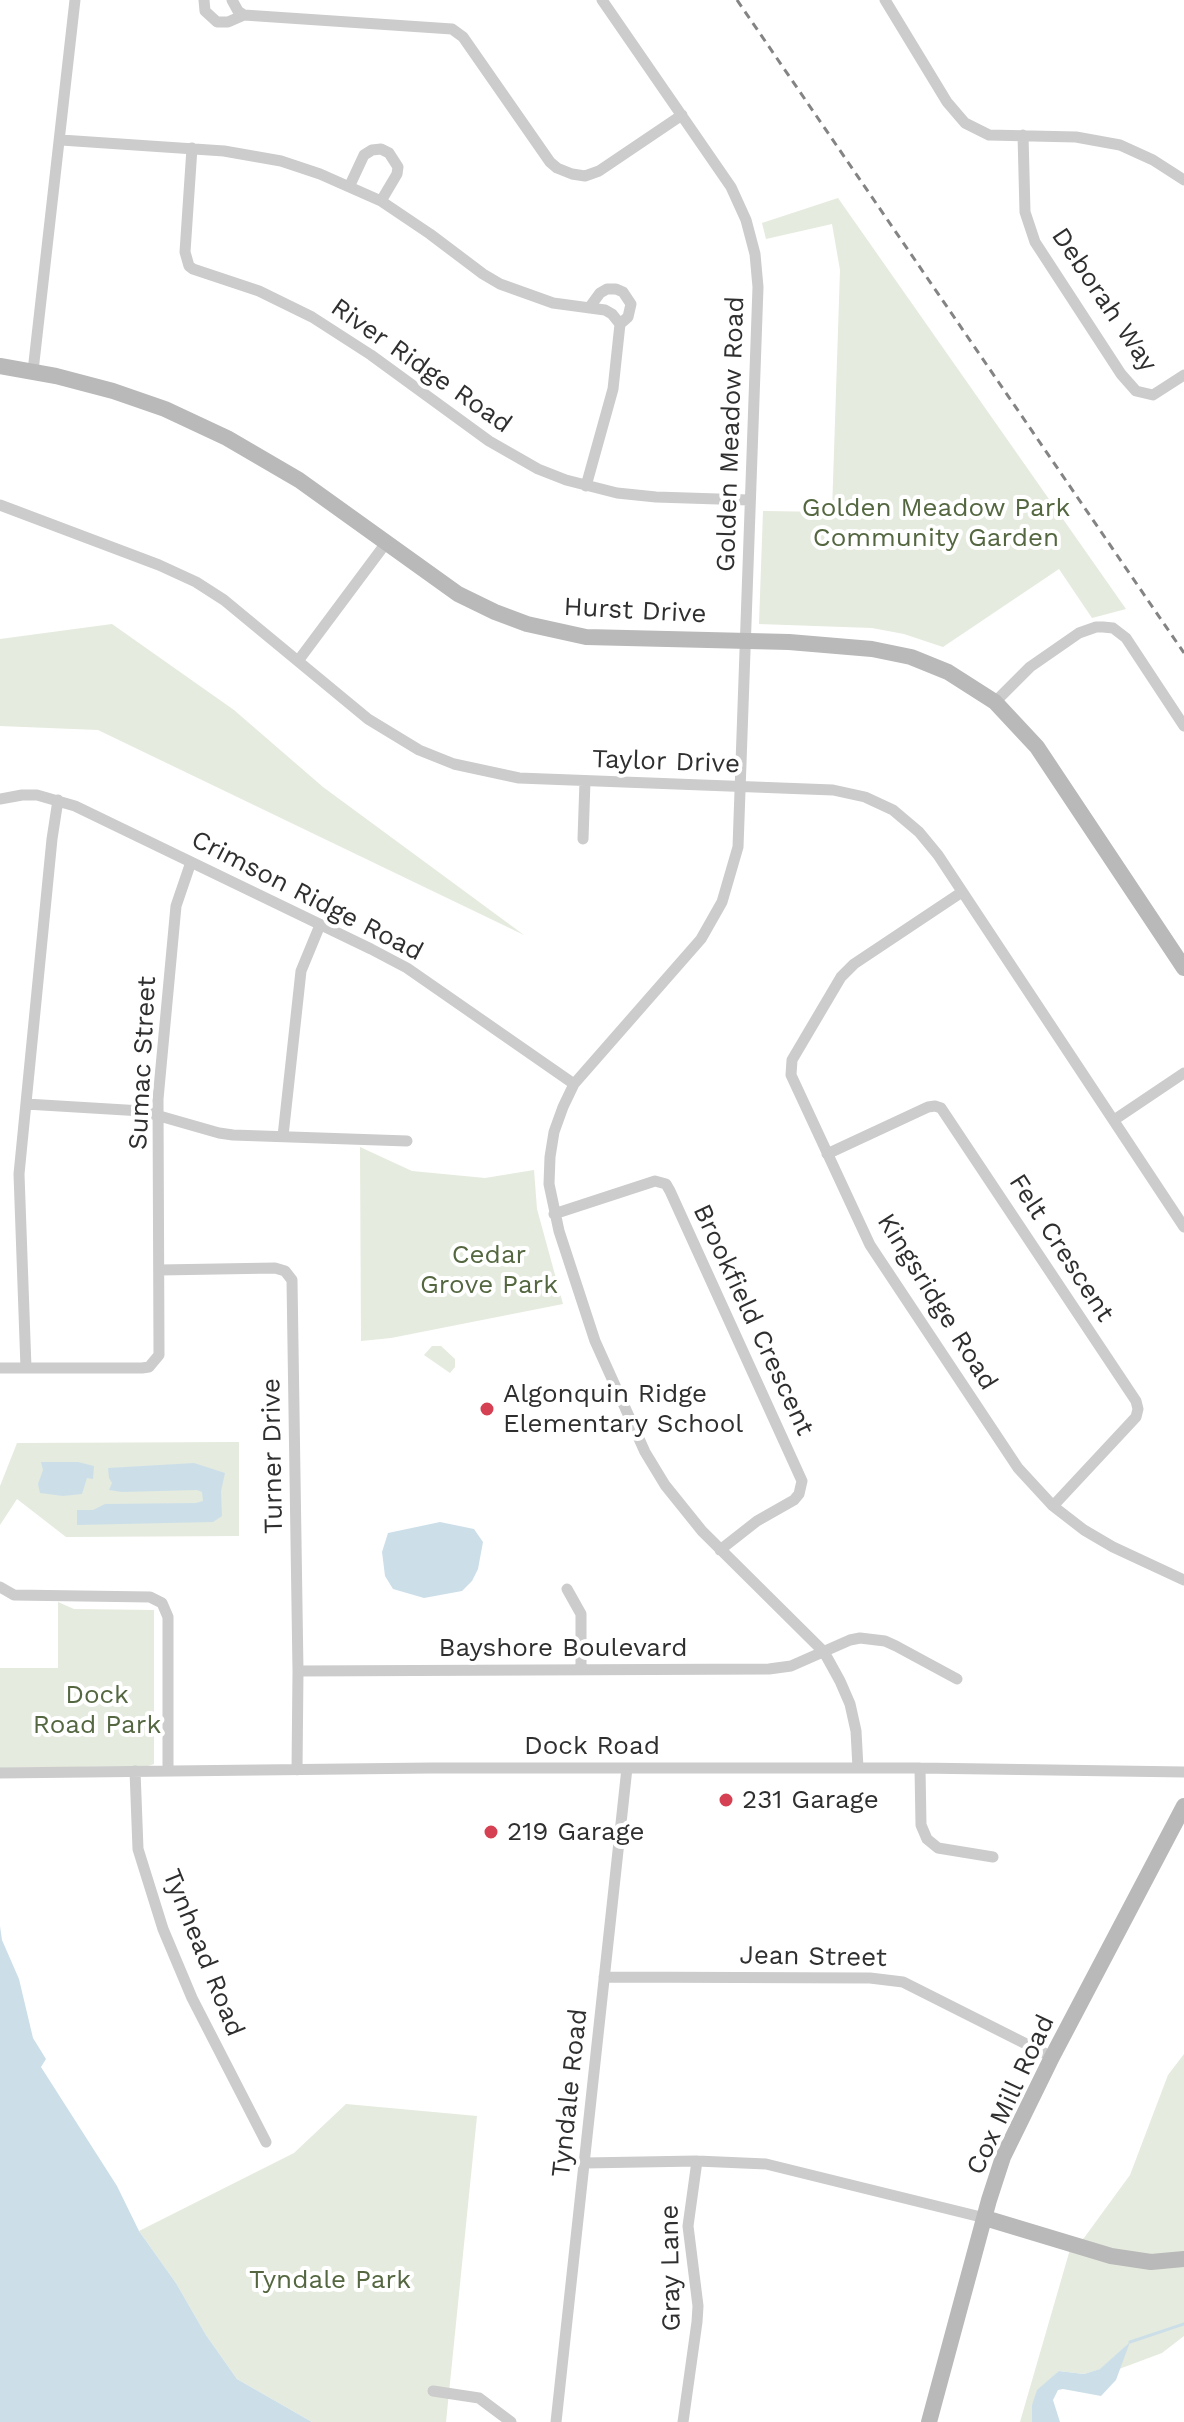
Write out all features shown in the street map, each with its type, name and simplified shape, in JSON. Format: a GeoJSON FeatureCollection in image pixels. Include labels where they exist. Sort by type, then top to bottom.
{"type":"FeatureCollection","features":[{"type":"Feature","properties":{"kind":"street"},"geometry":{"type":"LineString","coordinates":[[33,371],[75,0]]}},
{"type":"Feature","properties":{"kind":"street"},"geometry":{"type":"LineString","coordinates":[[204,0],[205,11],[217,22],[228,22],[244,15],[452,29],[463,37],[550,162],[572,174],[585,176],[599,171],[682,115]]}},
{"type":"Feature","properties":{"kind":"street"},"geometry":{"type":"LineString","coordinates":[[232,0],[244,15]]}},
{"type":"Feature","properties":{"kind":"street","name":"Golden Meadow Road"},"geometry":{"type":"LineString","coordinates":[[602,0],[739,202],[755,254],[758,287],[737,856],[716,914],[693,951],[574,1084],[559,1115],[551,1144],[549,1184],[554,1214],[595,1341],[639,1440],[665,1485],[720,1550],[824,1652],[847,1693],[856,1731],[858,1768]]}},
{"type":"Feature","properties":{"kind":"street"},"geometry":{"type":"LineString","coordinates":[[885,0],[947,102],[965,123],[989,135],[1076,137],[1120,145],[1153,160],[1184,180]]}},
{"type":"Feature","properties":{"kind":"street","name":"Deborah Way"},"geometry":{"type":"LineString","coordinates":[[1023,135],[1025,212],[1035,242],[1121,374],[1136,391],[1153,395],[1184,375]]}},
{"type":"Feature","properties":{"kind":"street"},"geometry":{"type":"LineString","coordinates":[[61,140],[224,151],[281,161],[350,185],[381,201],[500,284],[553,303],[605,310],[620,324]]}},
{"type":"Feature","properties":{"kind":"street","name":"River Ridge Road"},"geometry":{"type":"LineString","coordinates":[[192,148],[185,252],[189,266],[259,291],[312,317],[371,355],[504,451],[538,469],[586,486],[643,496],[749,500]]}},
{"type":"Feature","properties":{"kind":"street"},"geometry":{"type":"LineString","coordinates":[[350,185],[364,155],[381,149],[389,153],[395,159],[397,174],[381,201]]}},
{"type":"Feature","properties":{"kind":"street"},"geometry":{"type":"LineString","coordinates":[[586,486],[613,389],[620,324],[628,317],[631,304],[623,292],[607,289],[589,308]]}},
{"type":"Feature","properties":{"kind":"street","name":"Hurst Drive"},"geometry":{"type":"LineString","coordinates":[[0,366],[98,387],[149,403],[227,438],[299,480],[430,576],[467,599],[510,618],[586,637],[746,640],[872,649],[896,653],[936,667],[970,684],[995,702],[1037,747],[1184,968]]}},
{"type":"Feature","properties":{"kind":"street","name":"Taylor Drive"},"geometry":{"type":"LineString","coordinates":[[0,505],[196,582],[224,600],[376,724],[438,758],[506,776],[848,792],[878,802],[908,821],[938,855],[1184,1227]]}},
{"type":"Feature","properties":{"kind":"street"},"geometry":{"type":"LineString","coordinates":[[298,661],[386,543]]}},
{"type":"Feature","properties":{"kind":"street"},"geometry":{"type":"LineString","coordinates":[[995,702],[1030,667],[1079,633],[1096,627],[1113,628],[1126,638],[1184,726]]}},
{"type":"Feature","properties":{"kind":"street"},"geometry":{"type":"LineString","coordinates":[[583,839],[585,781]]}},
{"type":"Feature","properties":{"kind":"street","name":"Crimson Ridge Road"},"geometry":{"type":"LineString","coordinates":[[0,799],[22,795],[58,800],[82,809],[407,968],[574,1084]]}},
{"type":"Feature","properties":{"kind":"street"},"geometry":{"type":"LineString","coordinates":[[0,1368],[26,1368],[19,1186],[58,800]]}},
{"type":"Feature","properties":{"kind":"street","name":"Sumac Street"},"geometry":{"type":"LineString","coordinates":[[26,1368],[142,1368],[149,1367],[159,1355],[160,1074],[176,906],[191,862]]}},
{"type":"Feature","properties":{"kind":"street","name":"Kingsridge Road"},"geometry":{"type":"LineString","coordinates":[[962,892],[854,964],[834,987],[792,1060],[791,1075],[870,1245],[1018,1468],[1053,1506],[1099,1540],[1184,1580]]}},
{"type":"Feature","properties":{"kind":"street"},"geometry":{"type":"LineString","coordinates":[[283,1136],[301,971],[320,925]]}},
{"type":"Feature","properties":{"kind":"street"},"geometry":{"type":"LineString","coordinates":[[1114,1120],[1184,1073]]}},
{"type":"Feature","properties":{"kind":"street"},"geometry":{"type":"LineString","coordinates":[[26,1104],[142,1111],[219,1133],[407,1141]]}},
{"type":"Feature","properties":{"kind":"street","name":"Felt Crescent"},"geometry":{"type":"LineString","coordinates":[[827,1154],[928,1107],[941,1108],[1136,1401],[1136,1417],[1053,1506]]}},
{"type":"Feature","properties":{"kind":"street","name":"Brookfield Crescent"},"geometry":{"type":"LineString","coordinates":[[554,1214],[655,1181],[666,1184],[670,1191],[802,1481],[794,1500],[757,1521],[720,1550]]}},
{"type":"Feature","properties":{"kind":"street","name":"Turner Drive"},"geometry":{"type":"LineString","coordinates":[[160,1270],[275,1268],[285,1271],[292,1280],[297,1770]]}},
{"type":"Feature","properties":{"kind":"street"},"geometry":{"type":"LineString","coordinates":[[0,1587],[14,1595],[150,1597],[162,1603],[168,1617],[168,1770]]}},
{"type":"Feature","properties":{"kind":"street"},"geometry":{"type":"LineString","coordinates":[[567,1589],[581,1614],[581,1669]]}},
{"type":"Feature","properties":{"kind":"street","name":"Bayshore Boulevard"},"geometry":{"type":"LineString","coordinates":[[298,1671],[769,1669],[791,1666],[850,1640],[872,1639],[907,1651],[957,1679]]}},
{"type":"Feature","properties":{"kind":"street","name":"Dock Road"},"geometry":{"type":"LineString","coordinates":[[0,1773],[627,1768],[1184,1772]]}},
{"type":"Feature","properties":{"kind":"street","name":"Tyndale Road"},"geometry":{"type":"LineString","coordinates":[[556,2422],[627,1768]]}},
{"type":"Feature","properties":{"kind":"street"},"geometry":{"type":"LineString","coordinates":[[920,1768],[921,1825],[927,1839],[938,1848],[993,1857]]}},
{"type":"Feature","properties":{"kind":"street","name":"Tynhead Road"},"geometry":{"type":"LineString","coordinates":[[135,1771],[138,1849],[163,1929],[192,1998],[266,2142]]}},
{"type":"Feature","properties":{"kind":"street","name":"Cox Mill Road"},"geometry":{"type":"LineString","coordinates":[[929,2422],[1003,2157],[1184,1806]]}},
{"type":"Feature","properties":{"kind":"street","name":"Jean Street"},"geometry":{"type":"LineString","coordinates":[[604,1977],[870,1978],[903,1982],[1052,2057]]}},
{"type":"Feature","properties":{"kind":"street"},"geometry":{"type":"LineString","coordinates":[[585,2163],[697,2161],[766,2164],[985,2218],[1111,2256],[1151,2262],[1184,2259]]}},
{"type":"Feature","properties":{"kind":"street","name":"Gray Lane"},"geometry":{"type":"LineString","coordinates":[[683,2422],[698,2306],[688,2226],[697,2161]]}},
{"type":"Feature","properties":{"kind":"street"},"geometry":{"type":"LineString","coordinates":[[433,2391],[479,2398],[511,2422]]}},
{"type":"Feature","properties":{"kind":"green space","name":"Golden Meadow Park Community Garden"},"geometry":{"type":"Polygon","coordinates":[[[838,198],[1126,609],[1092,618],[1059,569],[943,647],[904,634],[872,628],[759,624],[763,511],[832,512],[840,270],[832,224],[766,239],[762,223],[838,198]]]}},
{"type":"Feature","properties":{"kind":"green space"},"geometry":{"type":"Polygon","coordinates":[[[112,624],[234,710],[323,787],[524,935],[98,730],[0,726],[0,639],[112,624]]]}},
{"type":"Feature","properties":{"kind":"green space","name":"Cedar Grove Park"},"geometry":{"type":"Polygon","coordinates":[[[360,1147],[412,1171],[485,1178],[534,1170],[537,1209],[563,1304],[391,1338],[361,1341],[360,1147]]]}},
{"type":"Feature","properties":{"kind":"green space"},"geometry":{"type":"Polygon","coordinates":[[[432,1346],[441,1346],[455,1359],[455,1367],[450,1373],[424,1355],[432,1346]]]}},
{"type":"Feature","properties":{"kind":"green space"},"geometry":{"type":"Polygon","coordinates":[[[239,1442],[239,1536],[66,1537],[17,1499],[0,1525],[0,1486],[17,1443],[239,1442]]]}},
{"type":"Feature","properties":{"kind":"green space","name":"Dock Road Park"},"geometry":{"type":"Polygon","coordinates":[[[58,1602],[74,1609],[154,1610],[154,1764],[0,1768],[0,1668],[58,1668],[58,1602]]]}},
{"type":"Feature","properties":{"kind":"green space"},"geometry":{"type":"Polygon","coordinates":[[[1184,2054],[1184,2336],[1162,2353],[1119,2369],[1128,2344],[1101,2369],[1084,2374],[1059,2371],[1032,2405],[1032,2422],[1020,2422],[1071,2246],[1084,2238],[1130,2175],[1168,2075],[1184,2054]]]}},
{"type":"Feature","properties":{"kind":"green space","name":"Tyndale Park"},"geometry":{"type":"Polygon","coordinates":[[[346,2104],[477,2116],[446,2422],[312,2422],[237,2379],[139,2231],[294,2153],[346,2104]]]}},
{"type":"Feature","properties":{"kind":"water"},"geometry":{"type":"Polygon","coordinates":[[[41,1462],[78,1462],[94,1466],[93,1479],[87,1478],[82,1494],[63,1496],[40,1493],[41,1462]]]}},
{"type":"Feature","properties":{"kind":"water"},"geometry":{"type":"Polygon","coordinates":[[[194,1463],[225,1473],[221,1491],[222,1516],[213,1522],[77,1525],[77,1510],[93,1510],[105,1504],[203,1501],[202,1492],[197,1490],[109,1490],[112,1483],[108,1468],[194,1463]]]}},
{"type":"Feature","properties":{"kind":"water"},"geometry":{"type":"Polygon","coordinates":[[[440,1522],[474,1529],[483,1542],[478,1569],[472,1581],[462,1591],[424,1598],[393,1589],[385,1576],[382,1552],[388,1533],[440,1522]]]}},
{"type":"Feature","properties":{"kind":"water"},"geometry":{"type":"Polygon","coordinates":[[[0,1926],[2,1940],[19,1979],[33,2038],[46,2059],[41,2067],[117,2186],[139,2231],[237,2379],[312,2422],[0,2422],[0,1926]]]}},
{"type":"Feature","properties":{"kind":"water"},"geometry":{"type":"Polygon","coordinates":[[[1130,2342],[1116,2380],[1101,2396],[1058,2390],[1053,2400],[1060,2422],[1032,2422],[1032,2405],[1037,2390],[1059,2371],[1084,2374],[1100,2369],[1130,2342]]]}},
{"type":"Feature","properties":{"kind":"waterway"},"geometry":{"type":"LineString","coordinates":[[1130,2342],[1184,2324]]}},
{"type":"Feature","properties":{"kind":"railway"},"geometry":{"type":"LineString","coordinates":[[737,0],[1184,653]]}},
{"type":"Feature","properties":{"kind":"place","name":"Algonquin Ridge Elementary School"},"geometry":{"type":"Point","coordinates":[487,1409]}},
{"type":"Feature","properties":{"kind":"place","name":"231 Garage"},"geometry":{"type":"Point","coordinates":[726,1800]}},
{"type":"Feature","properties":{"kind":"place","name":"219 Garage"},"geometry":{"type":"Point","coordinates":[491,1832]}}]}
